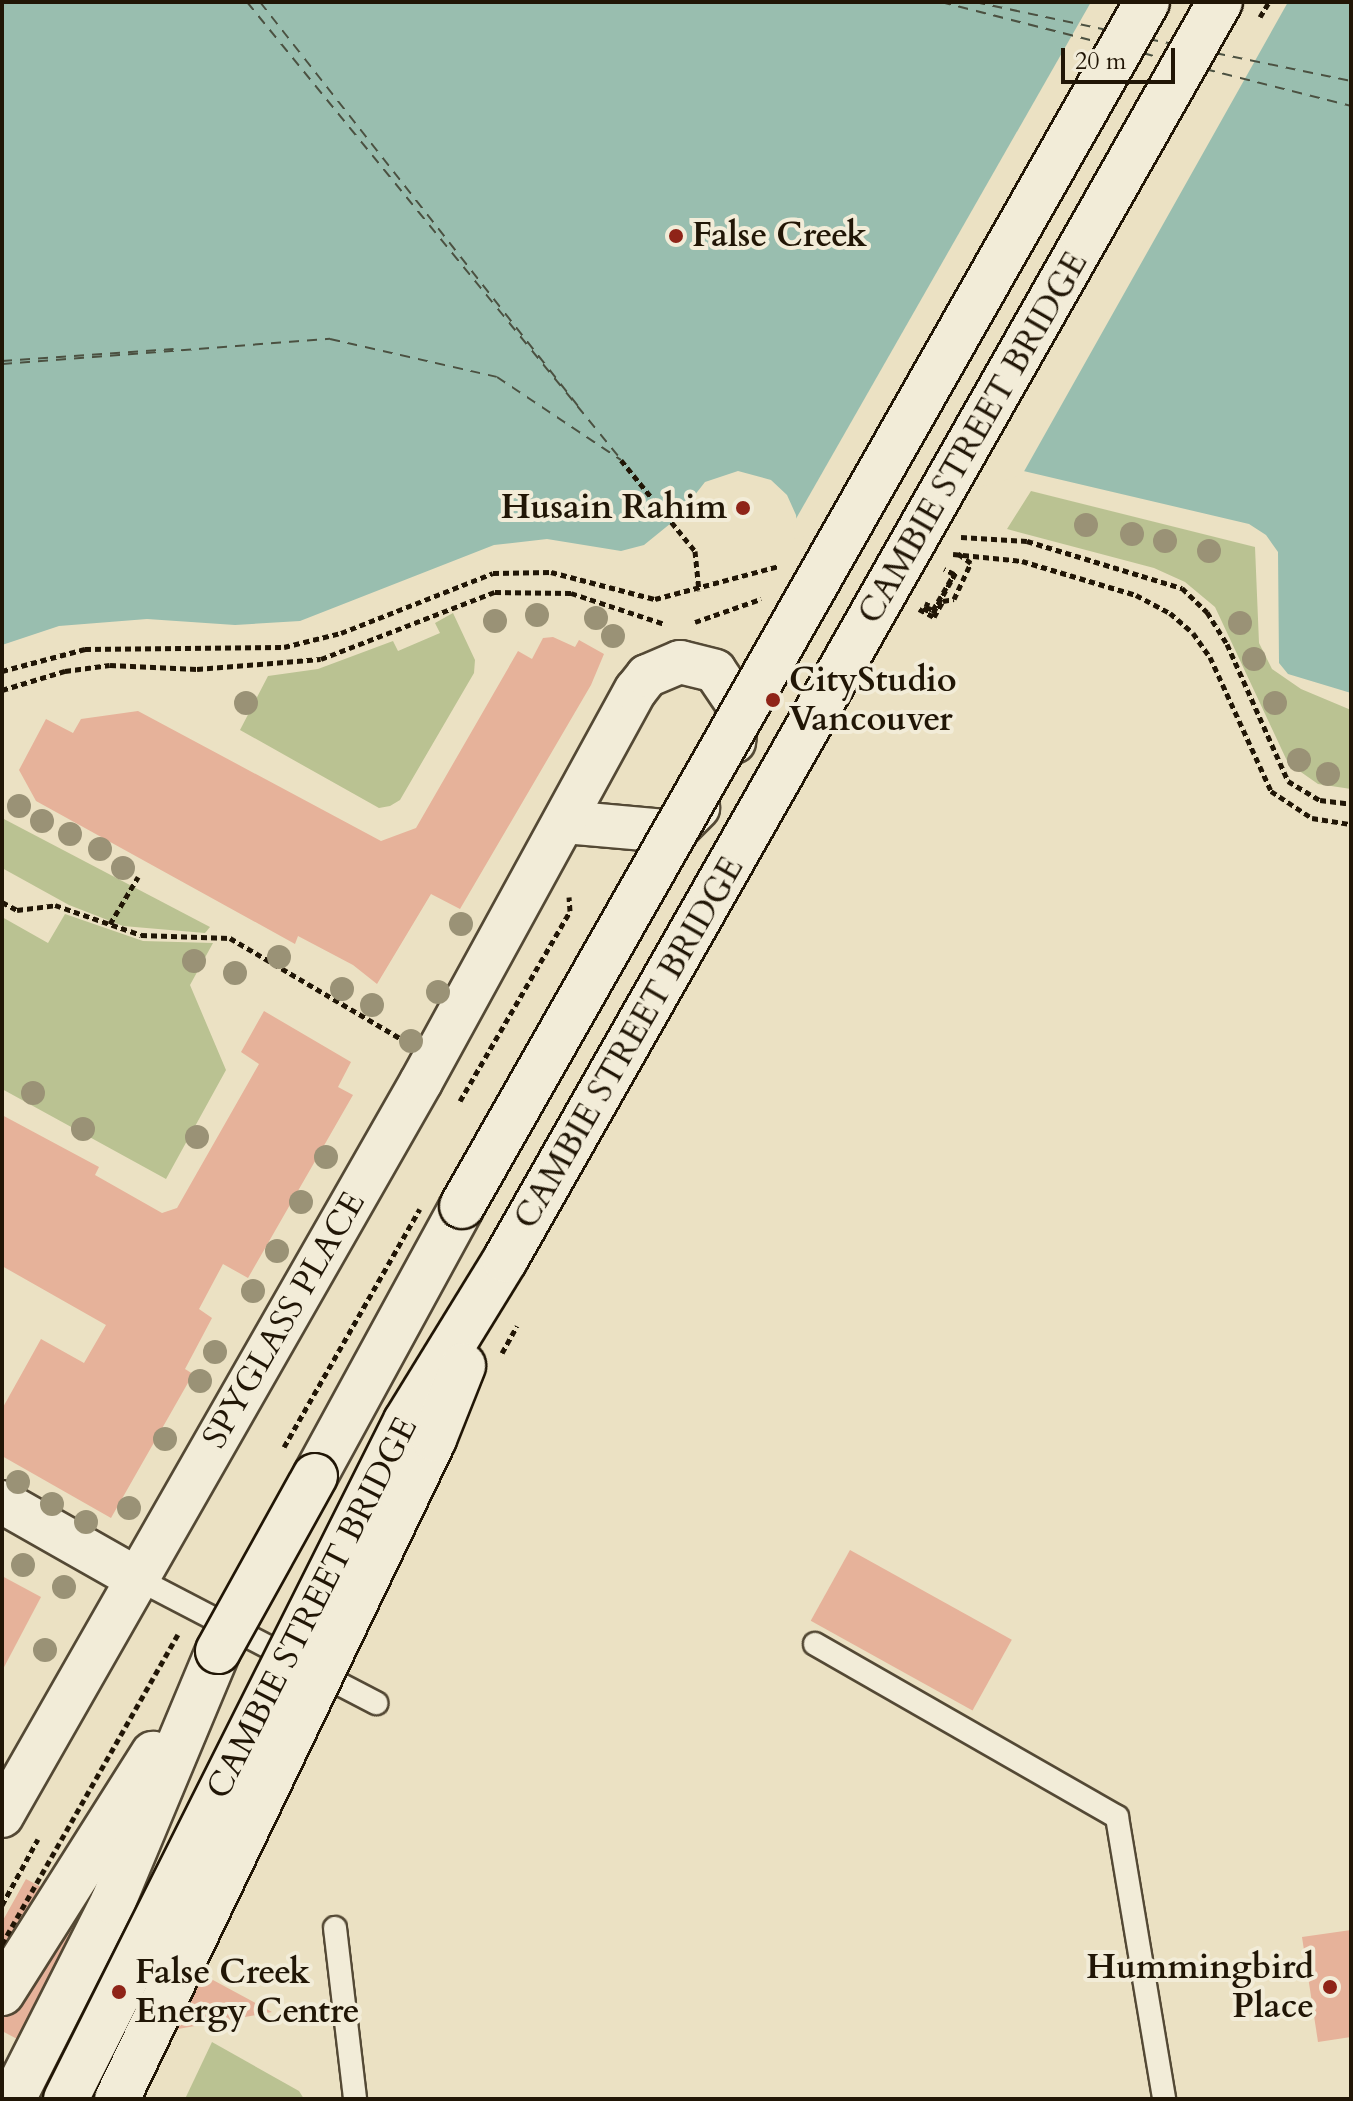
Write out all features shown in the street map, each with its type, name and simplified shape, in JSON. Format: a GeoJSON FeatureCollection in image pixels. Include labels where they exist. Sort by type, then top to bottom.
{"type":"FeatureCollection","features":[{"type":"Feature","properties":{"kind":"main road","name":"CAMBIE STREET BRIDGE"},"geometry":{"type":"LineString","coordinates":[[13,2099],[113,1902],[218,1651],[462,1206],[1147,2]]}},
{"type":"Feature","properties":{"kind":"main road","name":"CAMBIE STREET BRIDGE"},"geometry":{"type":"LineString","coordinates":[[66,2099],[406,1421],[505,1260],[1220,2]]}},
{"type":"Feature","properties":{"kind":"main road"},"geometry":{"type":"LineString","coordinates":[[117,2099],[434,1439],[505,1260]]}},
{"type":"Feature","properties":{"kind":"main road"},"geometry":{"type":"LineString","coordinates":[[2,1993],[218,1651]]}},
{"type":"Feature","properties":{"kind":"street","name":"SPYGLASS PLACE"},"geometry":{"type":"LineString","coordinates":[[2,1816],[647,676],[680,662],[698,664],[725,681],[738,705],[736,737],[689,818],[665,831],[647,832],[565,822]]}},
{"type":"Feature","properties":{"kind":"street"},"geometry":{"type":"LineString","coordinates":[[2,1502],[136,1578]]}},
{"type":"Feature","properties":{"kind":"lane"},"geometry":{"type":"LineString","coordinates":[[136,1578],[376,1703]]}},
{"type":"Feature","properties":{"kind":"lane"},"geometry":{"type":"LineString","coordinates":[[815,1644],[1117,1817],[1164,2099]]}},
{"type":"Feature","properties":{"kind":"lane"},"geometry":{"type":"LineString","coordinates":[[335,1928],[355,2099]]}},
{"type":"Feature","properties":{"kind":"path"},"geometry":{"type":"LineString","coordinates":[[1254,29],[1269,2]]}},
{"type":"Feature","properties":{"kind":"path"},"geometry":{"type":"LineString","coordinates":[[621,460],[695,551],[699,591]]}},
{"type":"Feature","properties":{"kind":"path"},"geometry":{"type":"LineString","coordinates":[[919,618],[971,524]]}},
{"type":"Feature","properties":{"kind":"path"},"geometry":{"type":"LineString","coordinates":[[981,537],[1027,541],[1182,588],[1207,612],[1227,644],[1288,781],[1320,800],[1351,804]]}},
{"type":"Feature","properties":{"kind":"path"},"geometry":{"type":"LineString","coordinates":[[931,587],[919,609],[934,617],[943,601],[954,599],[970,568],[969,559],[956,552]]}},
{"type":"Feature","properties":{"kind":"path"},"geometry":{"type":"LineString","coordinates":[[940,554],[1022,561],[1136,595],[1170,613],[1193,633],[1210,657],[1271,791],[1312,818],[1351,824]]}},
{"type":"Feature","properties":{"kind":"path"},"geometry":{"type":"LineString","coordinates":[[929,594],[922,607],[933,613],[956,572],[943,565],[936,579],[943,569],[954,574],[933,610],[926,607],[945,571]]}},
{"type":"Feature","properties":{"kind":"path"},"geometry":{"type":"LineString","coordinates":[[2,671],[85,649],[284,647],[341,633],[493,573],[551,572],[655,599]]}},
{"type":"Feature","properties":{"kind":"path"},"geometry":{"type":"LineString","coordinates":[[2,690],[65,671],[110,665],[197,669],[321,659],[495,592],[571,593],[669,625]]}},
{"type":"Feature","properties":{"kind":"path"},"geometry":{"type":"LineString","coordinates":[[681,624],[705,621],[764,598]]}},
{"type":"Feature","properties":{"kind":"path"},"geometry":{"type":"LineString","coordinates":[[110,924],[138,877]]}},
{"type":"Feature","properties":{"kind":"path"},"geometry":{"type":"LineString","coordinates":[[2,902],[17,910],[55,905],[141,935],[230,938],[405,1040]]}},
{"type":"Feature","properties":{"kind":"path"},"geometry":{"type":"LineString","coordinates":[[497,1362],[519,1322]]}},
{"type":"Feature","properties":{"kind":"shaded area","name":"False Creek"},"geometry":{"type":"Polygon","coordinates":[[[2,2],[1351,2],[1351,693],[1288,674],[1279,663],[1278,552],[1266,535],[1249,524],[1015,469],[798,536],[796,515],[787,495],[771,480],[738,471],[705,482],[676,519],[644,545],[621,551],[547,539],[494,545],[300,621],[235,625],[147,619],[59,626],[2,645],[2,2]]]}},
{"type":"Feature","properties":{"kind":"shaded area"},"geometry":{"type":"Polygon","coordinates":[[[1031,491],[1255,547],[1259,643],[1272,669],[1301,689],[1351,710],[1351,789],[1318,784],[1288,763],[1215,607],[1185,582],[1154,568],[1007,529],[1031,491]]]}},
{"type":"Feature","properties":{"kind":"shaded area"},"geometry":{"type":"Polygon","coordinates":[[[453,613],[475,660],[474,673],[400,800],[390,806],[379,808],[240,730],[268,676],[318,669],[393,641],[398,651],[440,633],[435,623],[453,613]]]}},
{"type":"Feature","properties":{"kind":"shaded area"},"geometry":{"type":"Polygon","coordinates":[[[2,818],[210,927],[205,933],[123,926],[69,905],[2,868],[2,818]]]}},
{"type":"Feature","properties":{"kind":"shaded area"},"geometry":{"type":"Polygon","coordinates":[[[65,914],[143,941],[213,943],[190,985],[226,1070],[166,1179],[2,1089],[2,917],[48,943],[65,914]]]}},
{"type":"Feature","properties":{"kind":"shaded area"},"geometry":{"type":"Polygon","coordinates":[[[212,2042],[299,2091],[304,2099],[185,2099],[212,2042]]]}},
{"type":"Feature","properties":{"kind":"pier"},"geometry":{"type":"Polygon","coordinates":[[[1091,2],[1288,2],[1022,475],[795,539],[793,524],[1091,2]]]}},
{"type":"Feature","properties":{"kind":"building"},"geometry":{"type":"Polygon","coordinates":[[[553,637],[575,647],[579,640],[604,654],[591,685],[460,909],[431,894],[377,984],[353,965],[298,936],[295,944],[36,801],[19,770],[46,719],[73,733],[81,719],[138,711],[381,841],[416,828],[518,651],[532,659],[543,638],[553,637]]]}},
{"type":"Feature","properties":{"kind":"building"},"geometry":{"type":"Polygon","coordinates":[[[264,1011],[351,1062],[338,1087],[353,1095],[248,1278],[223,1264],[199,1309],[212,1318],[185,1369],[193,1374],[111,1518],[2,1456],[2,1409],[41,1339],[84,1363],[106,1325],[2,1266],[2,1115],[99,1167],[95,1175],[162,1213],[177,1208],[259,1064],[241,1052],[264,1011]]]}},
{"type":"Feature","properties":{"kind":"building"},"geometry":{"type":"Polygon","coordinates":[[[850,1550],[1012,1640],[973,1711],[811,1621],[850,1550]]]}},
{"type":"Feature","properties":{"kind":"building"},"geometry":{"type":"Polygon","coordinates":[[[2,1576],[41,1597],[2,1671],[2,1576]]]}},
{"type":"Feature","properties":{"kind":"building","name":"False Creek Energy Centre"},"geometry":{"type":"Polygon","coordinates":[[[26,1879],[272,2012],[178,2029],[141,2099],[131,2099],[2,2031],[2,1922],[26,1879]]]}},
{"type":"Feature","properties":{"kind":"building","name":"Hummingbird Place"},"geometry":{"type":"Polygon","coordinates":[[[1351,1930],[1351,2037],[1318,2042],[1302,1937],[1351,1930]]]}},
{"type":"Feature","properties":{"kind":"ferry route"},"geometry":{"type":"LineString","coordinates":[[247,2],[618,456]]}},
{"type":"Feature","properties":{"kind":"ferry route"},"geometry":{"type":"LineString","coordinates":[[260,2],[578,406]]}},
{"type":"Feature","properties":{"kind":"ferry route"},"geometry":{"type":"LineString","coordinates":[[941,2],[1098,42]]}},
{"type":"Feature","properties":{"kind":"ferry route"},"geometry":{"type":"LineString","coordinates":[[975,2],[1107,30]]}},
{"type":"Feature","properties":{"kind":"ferry route"},"geometry":{"type":"LineString","coordinates":[[1148,39],[1174,44]]}},
{"type":"Feature","properties":{"kind":"ferry route"},"geometry":{"type":"LineString","coordinates":[[1143,53],[1164,59]]}},
{"type":"Feature","properties":{"kind":"ferry route"},"geometry":{"type":"LineString","coordinates":[[1215,53],[1351,81]]}},
{"type":"Feature","properties":{"kind":"ferry route"},"geometry":{"type":"LineString","coordinates":[[1205,69],[1351,106]]}},
{"type":"Feature","properties":{"kind":"ferry route"},"geometry":{"type":"LineString","coordinates":[[2,364],[330,339],[497,377],[621,460]]}},
{"type":"Feature","properties":{"kind":"ferry route"},"geometry":{"type":"LineString","coordinates":[[2,361],[174,349]]}},
{"type":"Feature","properties":{"kind":"place","name":"False Creek"},"geometry":{"type":"Point","coordinates":[676,236]}},
{"type":"Feature","properties":{"kind":"place","name":"Husain Rahim"},"geometry":{"type":"Point","coordinates":[743,508]}},
{"type":"Feature","properties":{"kind":"place","name":"CityStudio Vancouver"},"geometry":{"type":"Point","coordinates":[773,700]}},
{"type":"Feature","properties":{"kind":"place","name":"Hummingbird Place"},"geometry":{"type":"Point","coordinates":[1330,1987]}},
{"type":"Feature","properties":{"kind":"place","name":"False Creek Energy Centre"},"geometry":{"type":"Point","coordinates":[119,1992]}}]}
